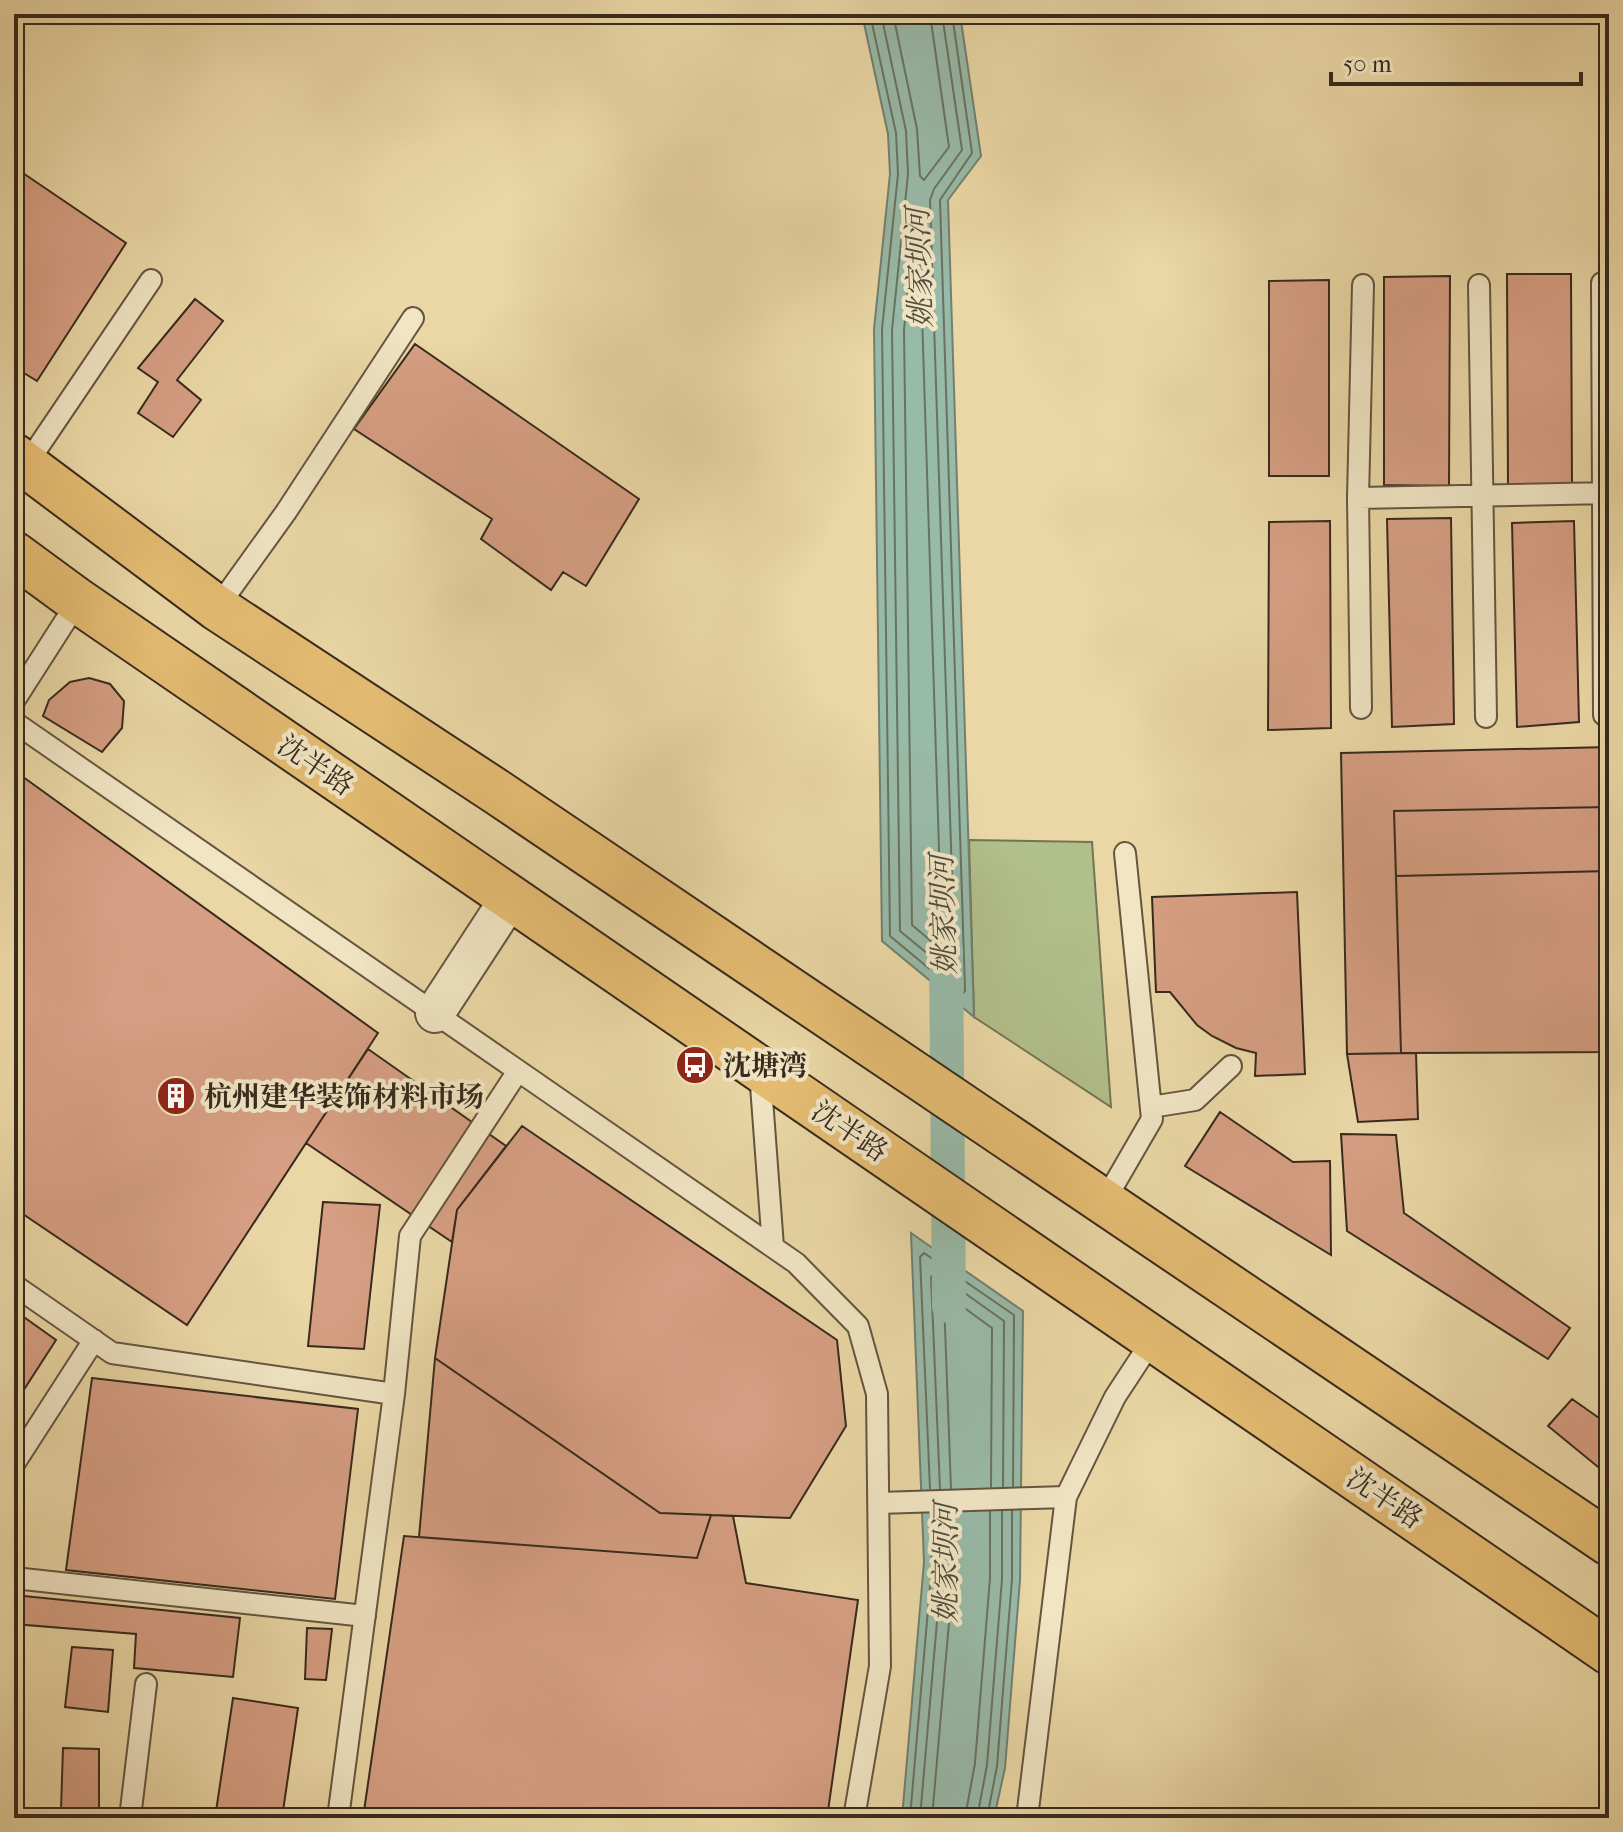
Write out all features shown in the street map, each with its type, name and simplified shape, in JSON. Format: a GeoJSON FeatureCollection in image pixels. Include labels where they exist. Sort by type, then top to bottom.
{"type":"FeatureCollection","features":[{"type":"Feature","properties":{"kind":"main road"},"geometry":{"type":"LineString","coordinates":[[20,461],[217,608],[497,792],[1609,1543]]}},
{"type":"Feature","properties":{"kind":"main road","name":"沈半路"},"geometry":{"type":"LineString","coordinates":[[14,554],[78,601],[1609,1652]]}},
{"type":"Feature","properties":{"kind":"street"},"geometry":{"type":"LineString","coordinates":[[435,1013],[510,898]]}},
{"type":"Feature","properties":{"kind":"lane"},"geometry":{"type":"LineString","coordinates":[[20,461],[151,280]]}},
{"type":"Feature","properties":{"kind":"lane"},"geometry":{"type":"LineString","coordinates":[[1602,283],[1606,493],[1604,715]]}},
{"type":"Feature","properties":{"kind":"lane"},"geometry":{"type":"LineString","coordinates":[[1361,708],[1358,498],[1363,285]]}},
{"type":"Feature","properties":{"kind":"lane"},"geometry":{"type":"LineString","coordinates":[[1479,285],[1486,717]]}},
{"type":"Feature","properties":{"kind":"lane"},"geometry":{"type":"LineString","coordinates":[[217,608],[286,512],[413,318]]}},
{"type":"Feature","properties":{"kind":"lane"},"geometry":{"type":"LineString","coordinates":[[1358,498],[1606,493]]}},
{"type":"Feature","properties":{"kind":"lane"},"geometry":{"type":"LineString","coordinates":[[14,701],[78,601]]}},
{"type":"Feature","properties":{"kind":"lane"},"geometry":{"type":"LineString","coordinates":[[14,722],[796,1263],[858,1326],[877,1394],[880,1666],[854,1818]]}},
{"type":"Feature","properties":{"kind":"lane"},"geometry":{"type":"LineString","coordinates":[[1104,1202],[1152,1119],[1125,853]]}},
{"type":"Feature","properties":{"kind":"lane"},"geometry":{"type":"LineString","coordinates":[[1151,1107],[1195,1100],[1231,1066]]}},
{"type":"Feature","properties":{"kind":"lane"},"geometry":{"type":"LineString","coordinates":[[759,1069],[773,1247]]}},
{"type":"Feature","properties":{"kind":"lane"},"geometry":{"type":"LineString","coordinates":[[338,1818],[394,1394],[410,1236],[518,1071]]}},
{"type":"Feature","properties":{"kind":"lane"},"geometry":{"type":"LineString","coordinates":[[14,1285],[112,1353],[394,1394]]}},
{"type":"Feature","properties":{"kind":"lane"},"geometry":{"type":"LineString","coordinates":[[1027,1818],[1066,1497],[1115,1397],[1153,1339]]}},
{"type":"Feature","properties":{"kind":"lane"},"geometry":{"type":"LineString","coordinates":[[14,1464],[94,1340]]}},
{"type":"Feature","properties":{"kind":"lane"},"geometry":{"type":"LineString","coordinates":[[879,1503],[1066,1497]]}},
{"type":"Feature","properties":{"kind":"lane"},"geometry":{"type":"LineString","coordinates":[[14,1578],[365,1616]]}},
{"type":"Feature","properties":{"kind":"lane"},"geometry":{"type":"LineString","coordinates":[[130,1818],[146,1684]]}},
{"type":"Feature","properties":{"kind":"green space"},"geometry":{"type":"Polygon","coordinates":[[[969,840],[1092,842],[1111,1107],[974,1017],[969,840]]]}},
{"type":"Feature","properties":{"kind":"water"},"geometry":{"type":"Polygon","coordinates":[[[862,14],[960,14],[981,156],[948,200],[974,1017],[882,941],[874,329],[890,174],[888,134],[862,14]]]}},
{"type":"Feature","properties":{"kind":"water"},"geometry":{"type":"Polygon","coordinates":[[[911,1233],[1023,1311],[1020,1580],[1005,1768],[994,1818],[902,1818],[924,1562],[911,1233]]]}},
{"type":"Feature","properties":{"kind":"building"},"geometry":{"type":"Polygon","coordinates":[[[14,167],[126,243],[37,381],[14,367],[14,167]]]}},
{"type":"Feature","properties":{"kind":"building"},"geometry":{"type":"Polygon","coordinates":[[[1507,274],[1571,274],[1572,484],[1508,485],[1507,274]]]}},
{"type":"Feature","properties":{"kind":"building"},"geometry":{"type":"Polygon","coordinates":[[[1450,276],[1449,486],[1384,485],[1384,277],[1450,276]]]}},
{"type":"Feature","properties":{"kind":"building"},"geometry":{"type":"Polygon","coordinates":[[[1329,280],[1329,476],[1269,476],[1269,281],[1329,280]]]}},
{"type":"Feature","properties":{"kind":"building"},"geometry":{"type":"Polygon","coordinates":[[[195,299],[223,321],[177,380],[201,400],[173,437],[138,413],[158,382],[138,368],[195,299]]]}},
{"type":"Feature","properties":{"kind":"building"},"geometry":{"type":"Polygon","coordinates":[[[415,344],[639,499],[586,586],[563,572],[551,590],[481,539],[492,519],[354,429],[415,344]]]}},
{"type":"Feature","properties":{"kind":"building"},"geometry":{"type":"Polygon","coordinates":[[[1451,518],[1454,724],[1392,727],[1387,519],[1451,518]]]}},
{"type":"Feature","properties":{"kind":"building"},"geometry":{"type":"Polygon","coordinates":[[[1330,521],[1331,728],[1268,730],[1269,522],[1330,521]]]}},
{"type":"Feature","properties":{"kind":"building"},"geometry":{"type":"Polygon","coordinates":[[[1574,521],[1579,722],[1517,727],[1512,523],[1574,521]]]}},
{"type":"Feature","properties":{"kind":"building"},"geometry":{"type":"Polygon","coordinates":[[[89,678],[110,684],[124,701],[122,728],[102,752],[43,716],[49,700],[70,682],[89,678]]]}},
{"type":"Feature","properties":{"kind":"building"},"geometry":{"type":"Polygon","coordinates":[[[1609,747],[1609,807],[1394,811],[1401,1053],[1347,1054],[1341,753],[1609,747]]]}},
{"type":"Feature","properties":{"kind":"building","name":"杭州建华装饰材料市场"},"geometry":{"type":"Polygon","coordinates":[[[19,774],[378,1033],[187,1325],[14,1208],[14,782],[19,774]]]}},
{"type":"Feature","properties":{"kind":"building"},"geometry":{"type":"Polygon","coordinates":[[[1609,807],[1609,871],[1396,876],[1394,811],[1609,807]]]}},
{"type":"Feature","properties":{"kind":"building"},"geometry":{"type":"Polygon","coordinates":[[[1609,871],[1609,1052],[1401,1053],[1396,876],[1609,871]]]}},
{"type":"Feature","properties":{"kind":"building"},"geometry":{"type":"Polygon","coordinates":[[[1297,892],[1305,1074],[1255,1076],[1256,1053],[1236,1048],[1212,1036],[1197,1025],[1170,992],[1156,992],[1152,897],[1297,892]]]}},
{"type":"Feature","properties":{"kind":"building"},"geometry":{"type":"Polygon","coordinates":[[[368,1049],[506,1146],[457,1210],[452,1242],[306,1143],[368,1049]]]}},
{"type":"Feature","properties":{"kind":"building"},"geometry":{"type":"Polygon","coordinates":[[[1416,1053],[1418,1119],[1358,1122],[1347,1054],[1416,1053]]]}},
{"type":"Feature","properties":{"kind":"building"},"geometry":{"type":"Polygon","coordinates":[[[1220,1112],[1293,1162],[1330,1161],[1331,1255],[1185,1166],[1220,1112]]]}},
{"type":"Feature","properties":{"kind":"building"},"geometry":{"type":"Polygon","coordinates":[[[522,1126],[837,1340],[846,1426],[790,1518],[660,1513],[435,1358],[457,1210],[522,1126]]]}},
{"type":"Feature","properties":{"kind":"building"},"geometry":{"type":"Polygon","coordinates":[[[1341,1134],[1396,1135],[1404,1213],[1570,1328],[1548,1359],[1347,1231],[1341,1134]]]}},
{"type":"Feature","properties":{"kind":"building"},"geometry":{"type":"Polygon","coordinates":[[[323,1202],[380,1205],[364,1349],[308,1346],[323,1202]]]}},
{"type":"Feature","properties":{"kind":"building"},"geometry":{"type":"Polygon","coordinates":[[[14,1310],[56,1340],[14,1405],[14,1310]]]}},
{"type":"Feature","properties":{"kind":"building"},"geometry":{"type":"Polygon","coordinates":[[[435,1358],[660,1513],[711,1515],[697,1558],[419,1537],[435,1358]]]}},
{"type":"Feature","properties":{"kind":"building"},"geometry":{"type":"Polygon","coordinates":[[[92,1378],[358,1409],[335,1599],[66,1570],[92,1378]]]}},
{"type":"Feature","properties":{"kind":"building"},"geometry":{"type":"Polygon","coordinates":[[[1572,1399],[1609,1425],[1609,1476],[1548,1426],[1572,1399]]]}},
{"type":"Feature","properties":{"kind":"building"},"geometry":{"type":"Polygon","coordinates":[[[711,1515],[733,1516],[746,1583],[858,1600],[827,1818],[363,1818],[404,1536],[697,1558],[711,1515]]]}},
{"type":"Feature","properties":{"kind":"building"},"geometry":{"type":"Polygon","coordinates":[[[14,1595],[240,1618],[233,1677],[134,1668],[136,1634],[14,1624],[14,1595]]]}},
{"type":"Feature","properties":{"kind":"building"},"geometry":{"type":"Polygon","coordinates":[[[307,1628],[332,1629],[326,1680],[305,1679],[307,1628]]]}},
{"type":"Feature","properties":{"kind":"building"},"geometry":{"type":"Polygon","coordinates":[[[72,1647],[113,1650],[108,1712],[65,1707],[72,1647]]]}},
{"type":"Feature","properties":{"kind":"building"},"geometry":{"type":"Polygon","coordinates":[[[233,1698],[298,1708],[282,1818],[215,1818],[233,1698]]]}},
{"type":"Feature","properties":{"kind":"building"},"geometry":{"type":"Polygon","coordinates":[[[63,1748],[99,1749],[99,1812],[61,1809],[63,1748]]]}},
{"type":"Feature","properties":{"kind":"waterway","name":"姚家坝河"},"geometry":{"type":"LineString","coordinates":[[946,950],[949,1306]]}},
{"type":"Feature","properties":{"kind":"place","name":"沈塘湾"},"geometry":{"type":"Point","coordinates":[695,1065]}},
{"type":"Feature","properties":{"kind":"place","name":"杭州建华装饰材料市场"},"geometry":{"type":"Point","coordinates":[176,1096]}}]}
